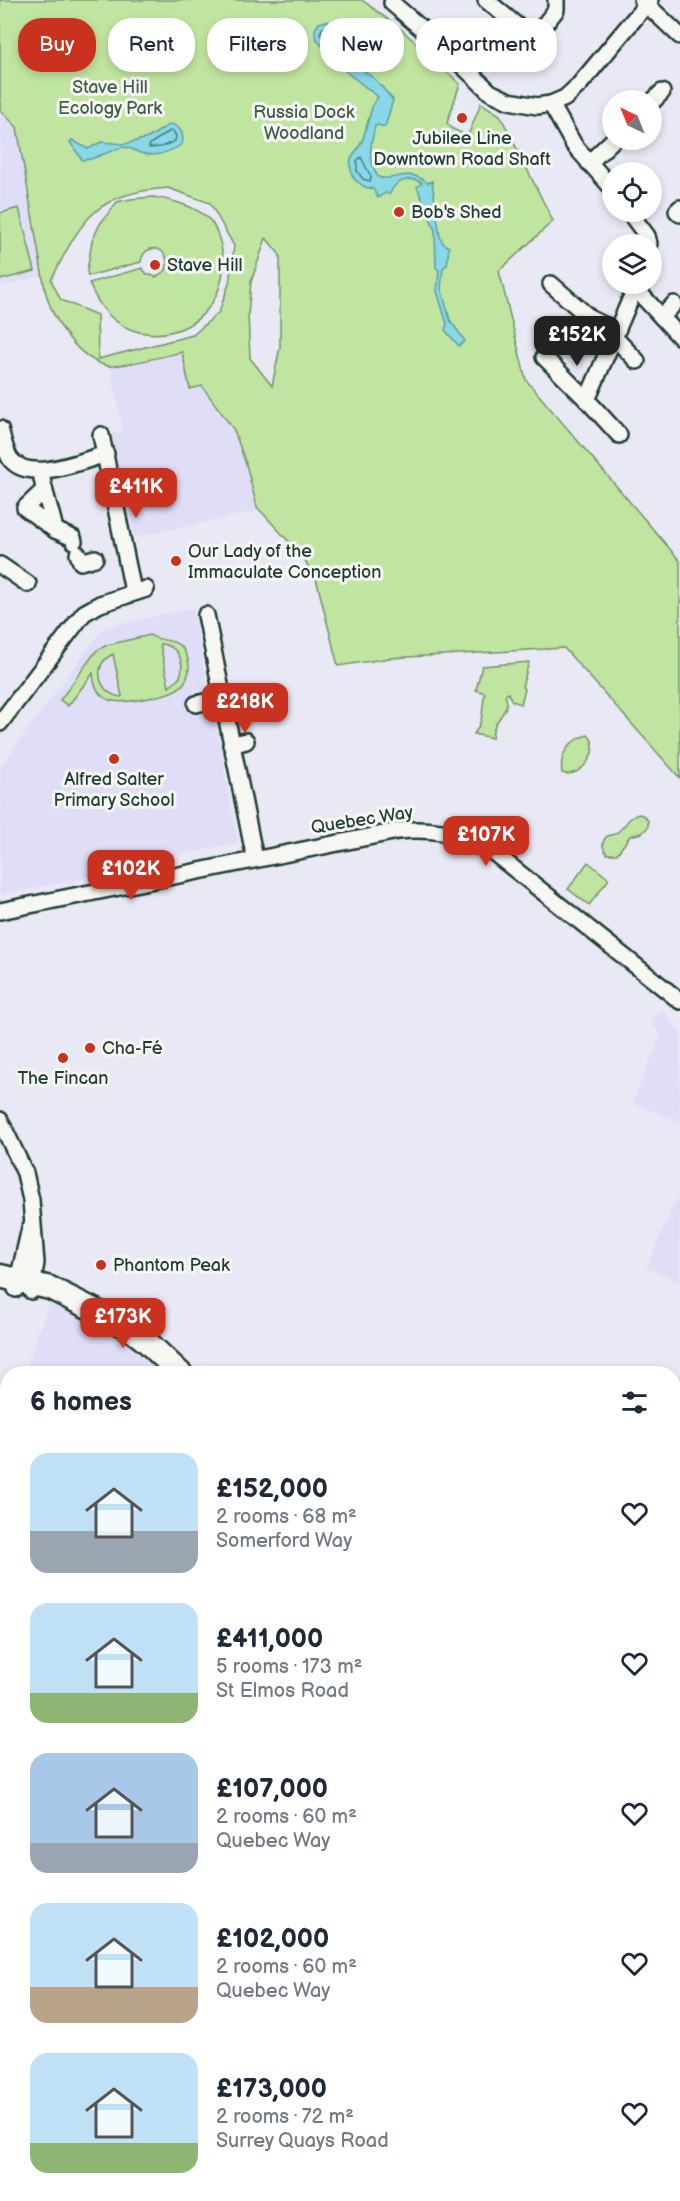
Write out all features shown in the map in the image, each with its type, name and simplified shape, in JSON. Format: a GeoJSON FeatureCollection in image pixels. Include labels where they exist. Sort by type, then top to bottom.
{"type":"FeatureCollection","features":[{"type":"Feature","properties":{"kind":"street"},"geometry":{"type":"LineString","coordinates":[[486,0],[532,39],[556,10],[556,0]]}},
{"type":"Feature","properties":{"kind":"street"},"geometry":{"type":"LineString","coordinates":[[399,4],[490,92],[509,101],[537,106],[551,104],[565,98],[579,85],[646,1],[680,36]]}},
{"type":"Feature","properties":{"kind":"street"},"geometry":{"type":"LineString","coordinates":[[551,104],[574,145],[593,173],[602,180]]}},
{"type":"Feature","properties":{"kind":"street"},"geometry":{"type":"LineString","coordinates":[[593,173],[607,150]]}},
{"type":"Feature","properties":{"kind":"street"},"geometry":{"type":"LineString","coordinates":[[680,208],[677,211],[680,214]]}},
{"type":"Feature","properties":{"kind":"street"},"geometry":{"type":"LineString","coordinates":[[551,284],[591,319],[615,334],[637,361]]}},
{"type":"Feature","properties":{"kind":"street"},"geometry":{"type":"LineString","coordinates":[[587,400],[632,294]]}},
{"type":"Feature","properties":{"kind":"street"},"geometry":{"type":"LineString","coordinates":[[643,294],[680,337]]}},
{"type":"Feature","properties":{"kind":"street"},"geometry":{"type":"LineString","coordinates":[[662,317],[674,304]]}},
{"type":"Feature","properties":{"kind":"street"},"geometry":{"type":"LineString","coordinates":[[544,357],[620,435]]}},
{"type":"Feature","properties":{"kind":"street"},"geometry":{"type":"LineString","coordinates":[[0,429],[11,460],[28,471],[41,471],[106,454]]}},
{"type":"Feature","properties":{"kind":"street"},"geometry":{"type":"LineString","coordinates":[[0,723],[84,613],[100,604],[140,590],[101,435]]}},
{"type":"Feature","properties":{"kind":"street"},"geometry":{"type":"LineString","coordinates":[[41,471],[43,491],[50,504],[55,530]]}},
{"type":"Feature","properties":{"kind":"street"},"geometry":{"type":"LineString","coordinates":[[43,491],[25,508],[55,530],[74,538],[81,562],[95,558]]}},
{"type":"Feature","properties":{"kind":"street"},"geometry":{"type":"LineString","coordinates":[[2,570],[28,584]]}},
{"type":"Feature","properties":{"kind":"street"},"geometry":{"type":"LineString","coordinates":[[206,615],[222,698],[238,743],[255,859]]}},
{"type":"Feature","properties":{"kind":"street"},"geometry":{"type":"LineString","coordinates":[[196,704],[222,698]]}},
{"type":"Feature","properties":{"kind":"street","name":"Quebec Way"},"geometry":{"type":"LineString","coordinates":[[0,911],[408,830],[432,830],[466,837],[484,845],[680,1001]]}},
{"type":"Feature","properties":{"kind":"street"},"geometry":{"type":"LineString","coordinates":[[0,1120],[25,1173],[31,1200],[32,1222],[16,1285],[62,1305],[80,1303],[129,1328],[174,1366]]}},
{"type":"Feature","properties":{"kind":"shaded area"},"geometry":{"type":"Polygon","coordinates":[[[0,110],[17,127],[42,276],[0,287],[0,110]]]}},
{"type":"Feature","properties":{"kind":"shaded area"},"geometry":{"type":"Polygon","coordinates":[[[182,352],[190,388],[202,386],[234,430],[257,507],[262,510],[134,537],[112,434],[123,432],[110,366],[182,352]]]}},
{"type":"Feature","properties":{"kind":"shaded area","name":"Alfred Salter Primary School"},"geometry":{"type":"Polygon","coordinates":[[[193,608],[206,677],[203,687],[194,694],[199,714],[210,717],[216,725],[238,840],[235,843],[172,856],[162,863],[0,895],[0,767],[103,628],[193,608]]]}},
{"type":"Feature","properties":{"kind":"shaded area"},"geometry":{"type":"Polygon","coordinates":[[[662,1010],[680,1032],[680,1122],[632,1103],[661,1035],[649,1020],[662,1010]]]}},
{"type":"Feature","properties":{"kind":"shaded area"},"geometry":{"type":"Polygon","coordinates":[[[680,1191],[680,1282],[646,1268],[680,1191]]]}},
{"type":"Feature","properties":{"kind":"shaded area"},"geometry":{"type":"Polygon","coordinates":[[[48,1305],[78,1312],[137,1340],[167,1366],[27,1366],[48,1305]]]}},
{"type":"Feature","properties":{"kind":"green space","name":"Russia Dock Woodland"},"geometry":{"type":"Polygon","coordinates":[[[0,0],[362,0],[386,18],[320,18],[320,72],[404,72],[404,32],[416,43],[416,72],[447,72],[460,84],[447,123],[453,129],[463,134],[469,133],[481,103],[500,115],[553,221],[499,271],[526,380],[680,561],[680,778],[564,648],[390,658],[338,666],[316,578],[311,574],[304,558],[257,507],[234,430],[202,386],[190,389],[182,352],[108,366],[97,362],[76,347],[60,325],[45,290],[17,127],[0,110],[0,0]],[[168,188],[143,191],[107,203],[93,213],[82,226],[51,280],[61,300],[97,315],[98,359],[193,335],[219,312],[229,284],[234,246],[210,203],[168,188]],[[266,238],[251,282],[248,315],[250,358],[272,386],[280,347],[280,255],[266,238]]]}},
{"type":"Feature","properties":{"kind":"green space"},"geometry":{"type":"Polygon","coordinates":[[[153,197],[182,204],[208,218],[219,238],[223,269],[220,286],[213,302],[203,314],[190,324],[174,331],[157,334],[130,329],[115,320],[97,300],[89,283],[142,268],[147,274],[156,277],[166,270],[167,262],[162,252],[152,249],[143,255],[141,262],[88,276],[87,271],[92,241],[100,224],[117,202],[153,197]]]}},
{"type":"Feature","properties":{"kind":"green space"},"geometry":{"type":"Polygon","coordinates":[[[19,208],[35,271],[0,280],[0,213],[19,208]]]}},
{"type":"Feature","properties":{"kind":"green space"},"geometry":{"type":"Polygon","coordinates":[[[150,635],[172,641],[183,649],[188,658],[188,675],[180,687],[167,694],[135,701],[117,702],[103,697],[98,692],[93,673],[68,706],[60,700],[96,651],[107,645],[150,635]],[[160,644],[169,687],[180,677],[181,660],[171,647],[160,644]],[[113,654],[102,665],[100,678],[107,690],[121,697],[122,696],[113,654]]]}},
{"type":"Feature","properties":{"kind":"green space"},"geometry":{"type":"Polygon","coordinates":[[[529,662],[522,687],[525,689],[521,704],[512,701],[508,693],[505,695],[506,706],[495,725],[492,738],[474,734],[481,719],[485,693],[476,690],[482,666],[529,662]]]}},
{"type":"Feature","properties":{"kind":"green space"},"geometry":{"type":"Polygon","coordinates":[[[588,735],[593,748],[587,762],[576,772],[562,773],[562,760],[567,748],[576,740],[588,735]]]}},
{"type":"Feature","properties":{"kind":"green space"},"geometry":{"type":"Polygon","coordinates":[[[639,814],[645,816],[648,827],[642,833],[630,836],[617,854],[607,854],[603,846],[605,838],[619,831],[639,814]]]}},
{"type":"Feature","properties":{"kind":"green space"},"geometry":{"type":"Polygon","coordinates":[[[588,862],[609,879],[589,905],[568,889],[588,862]]]}},
{"type":"Feature","properties":{"kind":"water"},"geometry":{"type":"Polygon","coordinates":[[[320,23],[320,43],[315,29],[320,23]]]}},
{"type":"Feature","properties":{"kind":"water"},"geometry":{"type":"Polygon","coordinates":[[[346,72],[365,72],[376,80],[393,100],[385,127],[375,126],[372,140],[370,152],[378,177],[407,175],[420,178],[428,183],[432,181],[440,237],[449,247],[447,265],[443,268],[441,288],[450,320],[465,341],[459,346],[445,330],[447,324],[437,291],[439,270],[436,268],[435,230],[417,187],[422,183],[413,180],[404,181],[395,185],[390,194],[385,193],[378,198],[373,189],[365,187],[352,175],[351,159],[362,142],[373,104],[378,97],[346,72]]]}},
{"type":"Feature","properties":{"kind":"water"},"geometry":{"type":"Polygon","coordinates":[[[170,124],[176,126],[180,131],[183,137],[182,144],[168,152],[157,154],[146,154],[122,147],[91,159],[82,160],[70,142],[72,140],[88,149],[101,142],[125,144],[148,138],[170,124]]]}},
{"type":"Feature","properties":{"kind":"place","name":"Jubilee Line Downtown Road Shaft"},"geometry":{"type":"Point","coordinates":[462,118]}},
{"type":"Feature","properties":{"kind":"place","name":"Bob's Shed"},"geometry":{"type":"Point","coordinates":[399,212]}},
{"type":"Feature","properties":{"kind":"place","name":"Stave Hill"},"geometry":{"type":"Point","coordinates":[155,265]}},
{"type":"Feature","properties":{"kind":"place","name":"Our Lady of the Immaculate Conception"},"geometry":{"type":"Point","coordinates":[176,561]}},
{"type":"Feature","properties":{"kind":"place","name":"Alfred Salter Primary School"},"geometry":{"type":"Point","coordinates":[114,759]}},
{"type":"Feature","properties":{"kind":"place","name":"Cha-Fé"},"geometry":{"type":"Point","coordinates":[90,1048]}},
{"type":"Feature","properties":{"kind":"place","name":"The Fincan"},"geometry":{"type":"Point","coordinates":[63,1058]}},
{"type":"Feature","properties":{"kind":"place","name":"Phantom Peak"},"geometry":{"type":"Point","coordinates":[101,1265]}},
{"type":"Feature","properties":{"kind":"park label","name":"Stave Hill Ecology Park"},"geometry":{"type":"Point","coordinates":[110,97]}}]}
